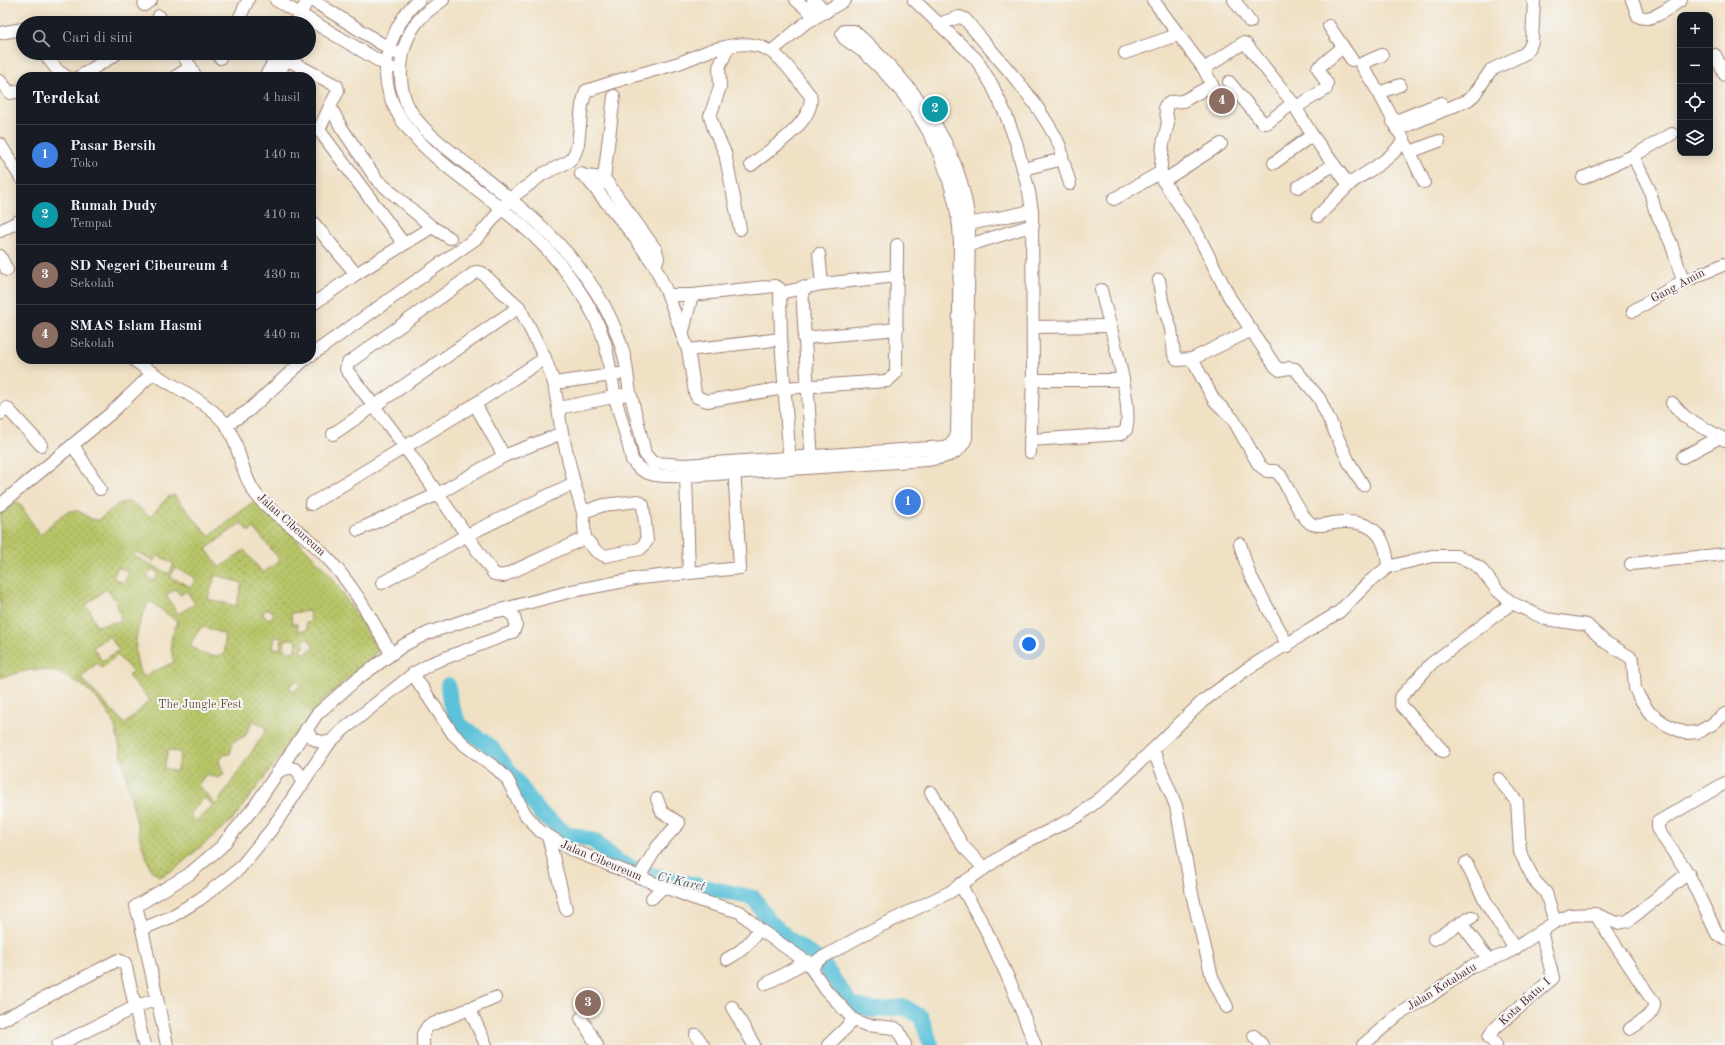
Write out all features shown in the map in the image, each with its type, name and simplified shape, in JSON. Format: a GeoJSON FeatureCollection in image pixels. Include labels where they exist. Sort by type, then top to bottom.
{"type":"FeatureCollection","features":[{"type":"Feature","properties":{"kind":"street"},"geometry":{"type":"LineString","coordinates":[[240,16],[248,0]]}},
{"type":"Feature","properties":{"kind":"street"},"geometry":{"type":"LineString","coordinates":[[276,0],[299,16]]}},
{"type":"Feature","properties":{"kind":"street"},"geometry":{"type":"LineString","coordinates":[[419,0],[400,22],[389,49],[386,65],[389,92],[393,107],[409,131],[444,164],[502,208],[555,258],[576,285],[596,320],[604,341],[615,396],[632,460],[640,470],[650,474],[686,476],[734,468],[812,462],[944,446],[954,441],[957,435],[965,247],[964,225],[967,206],[953,158],[934,122],[909,86],[882,56],[854,31],[849,29],[844,31],[842,34],[844,38],[865,54],[894,83],[928,129],[946,169],[964,225]]}},
{"type":"Feature","properties":{"kind":"street"},"geometry":{"type":"LineString","coordinates":[[443,0],[430,9],[417,22],[407,40],[401,74],[402,89],[410,109],[426,130],[538,222],[557,242],[588,280],[604,306],[616,332],[625,360],[630,393],[645,454],[651,462],[660,465],[734,468]]}},
{"type":"Feature","properties":{"kind":"street"},"geometry":{"type":"LineString","coordinates":[[796,0],[816,10]]}},
{"type":"Feature","properties":{"kind":"street"},"geometry":{"type":"LineString","coordinates":[[772,51],[816,10],[845,0]]}},
{"type":"Feature","properties":{"kind":"street"},"geometry":{"type":"LineString","coordinates":[[914,0],[976,59],[983,69],[1006,115],[1023,169],[1032,211],[1033,225],[1033,380],[1030,446],[1124,433],[1128,426],[1123,380],[1109,326],[1102,290]]}},
{"type":"Feature","properties":{"kind":"street"},"geometry":{"type":"LineString","coordinates":[[1153,0],[1177,35],[1204,69],[1212,85],[1183,100],[1171,102],[1165,106],[1168,123],[1163,144],[1162,177],[1195,229],[1228,293],[1278,369],[1295,369],[1319,398],[1349,462],[1363,485]]}},
{"type":"Feature","properties":{"kind":"street"},"geometry":{"type":"LineString","coordinates":[[1234,0],[1250,22]]}},
{"type":"Feature","properties":{"kind":"street"},"geometry":{"type":"LineString","coordinates":[[1395,126],[1468,100],[1474,95],[1491,70],[1527,52],[1532,41],[1534,0]]}},
{"type":"Feature","properties":{"kind":"street"},"geometry":{"type":"LineString","coordinates":[[1632,0],[1638,16],[1645,19],[1651,18],[1681,0]]}},
{"type":"Feature","properties":{"kind":"street"},"geometry":{"type":"LineString","coordinates":[[305,16],[314,1],[389,49],[403,56]]}},
{"type":"Feature","properties":{"kind":"street"},"geometry":{"type":"LineString","coordinates":[[939,24],[959,17],[966,18],[1017,80],[1038,108],[1056,138],[1070,184]]}},
{"type":"Feature","properties":{"kind":"street"},"geometry":{"type":"LineString","coordinates":[[316,26],[401,74]]}},
{"type":"Feature","properties":{"kind":"street"},"geometry":{"type":"LineString","coordinates":[[1329,26],[1352,60]]}},
{"type":"Feature","properties":{"kind":"street"},"geometry":{"type":"LineString","coordinates":[[0,33],[16,30]]}},
{"type":"Feature","properties":{"kind":"street"},"geometry":{"type":"LineString","coordinates":[[1125,53],[1177,35]]}},
{"type":"Feature","properties":{"kind":"street"},"geometry":{"type":"LineString","coordinates":[[316,351],[478,237],[510,199],[543,174],[571,159],[578,144],[582,105],[586,91],[597,86],[679,63],[711,50],[743,43],[761,46],[772,51],[810,95],[811,102],[809,110],[793,131],[751,165]]}},
{"type":"Feature","properties":{"kind":"street"},"geometry":{"type":"LineString","coordinates":[[1204,69],[1244,43],[1295,105],[1312,136],[1333,165],[1346,181],[1351,183]]}},
{"type":"Feature","properties":{"kind":"street"},"geometry":{"type":"LineString","coordinates":[[729,46],[719,66],[720,87],[710,116],[725,153],[740,229]]}},
{"type":"Feature","properties":{"kind":"street"},"geometry":{"type":"LineString","coordinates":[[1229,82],[1263,123],[1267,123],[1295,105],[1326,89],[1326,84],[1318,68],[1343,47]]}},
{"type":"Feature","properties":{"kind":"street"},"geometry":{"type":"LineString","coordinates":[[1382,55],[1361,64],[1379,93],[1424,182]]}},
{"type":"Feature","properties":{"kind":"street"},"geometry":{"type":"LineString","coordinates":[[1715,55],[1725,75]]}},
{"type":"Feature","properties":{"kind":"street"},"geometry":{"type":"LineString","coordinates":[[49,60],[59,72]]}},
{"type":"Feature","properties":{"kind":"street"},"geometry":{"type":"LineString","coordinates":[[87,72],[107,60]]}},
{"type":"Feature","properties":{"kind":"street"},"geometry":{"type":"LineString","coordinates":[[186,60],[194,72]]}},
{"type":"Feature","properties":{"kind":"street"},"geometry":{"type":"LineString","coordinates":[[270,72],[280,60]]}},
{"type":"Feature","properties":{"kind":"street"},"geometry":{"type":"LineString","coordinates":[[279,72],[283,60]]}},
{"type":"Feature","properties":{"kind":"street"},"geometry":{"type":"LineString","coordinates":[[293,60],[313,72]]}},
{"type":"Feature","properties":{"kind":"street"},"geometry":{"type":"LineString","coordinates":[[316,74],[336,86],[338,91],[319,130],[365,189],[404,244]]}},
{"type":"Feature","properties":{"kind":"street"},"geometry":{"type":"LineString","coordinates":[[0,81],[10,93],[16,92]]}},
{"type":"Feature","properties":{"kind":"street"},"geometry":{"type":"LineString","coordinates":[[1379,93],[1400,85]]}},
{"type":"Feature","properties":{"kind":"street"},"geometry":{"type":"LineString","coordinates":[[1395,126],[1466,94]]}},
{"type":"Feature","properties":{"kind":"street"},"geometry":{"type":"LineString","coordinates":[[596,191],[604,178],[614,96]]}},
{"type":"Feature","properties":{"kind":"street"},"geometry":{"type":"LineString","coordinates":[[330,106],[341,127],[378,180],[432,227],[450,238]]}},
{"type":"Feature","properties":{"kind":"street"},"geometry":{"type":"LineString","coordinates":[[1583,178],[1633,156],[1672,134]]}},
{"type":"Feature","properties":{"kind":"street"},"geometry":{"type":"LineString","coordinates":[[1274,163],[1312,136]]}},
{"type":"Feature","properties":{"kind":"street"},"geometry":{"type":"LineString","coordinates":[[1318,216],[1351,183],[1394,152],[1403,140]]}},
{"type":"Feature","properties":{"kind":"street"},"geometry":{"type":"LineString","coordinates":[[1410,152],[1439,141]]}},
{"type":"Feature","properties":{"kind":"street"},"geometry":{"type":"LineString","coordinates":[[0,144],[16,170]]}},
{"type":"Feature","properties":{"kind":"street"},"geometry":{"type":"LineString","coordinates":[[1114,199],[1162,177],[1221,144]]}},
{"type":"Feature","properties":{"kind":"street"},"geometry":{"type":"LineString","coordinates":[[1633,156],[1649,187],[1655,210],[1671,242],[1683,281]]}},
{"type":"Feature","properties":{"kind":"street"},"geometry":{"type":"LineString","coordinates":[[1023,169],[1057,161],[1062,157]]}},
{"type":"Feature","properties":{"kind":"street"},"geometry":{"type":"LineString","coordinates":[[1298,187],[1333,165]]}},
{"type":"Feature","properties":{"kind":"street"},"geometry":{"type":"LineString","coordinates":[[604,178],[583,174],[596,191],[626,218],[656,250],[658,258],[655,266],[668,295],[688,350],[692,387],[697,397],[707,401],[784,388],[887,381],[892,378],[896,373],[898,329],[897,245]]}},
{"type":"Feature","properties":{"kind":"street"},"geometry":{"type":"LineString","coordinates":[[604,178],[626,218]]}},
{"type":"Feature","properties":{"kind":"street"},"geometry":{"type":"LineString","coordinates":[[365,189],[378,180]]}},
{"type":"Feature","properties":{"kind":"street"},"geometry":{"type":"LineString","coordinates":[[964,225],[1032,211]]}},
{"type":"Feature","properties":{"kind":"street"},"geometry":{"type":"LineString","coordinates":[[0,231],[16,223]]}},
{"type":"Feature","properties":{"kind":"street"},"geometry":{"type":"LineString","coordinates":[[965,247],[1033,225]]}},
{"type":"Feature","properties":{"kind":"street"},"geometry":{"type":"LineString","coordinates":[[316,226],[356,274]]}},
{"type":"Feature","properties":{"kind":"street"},"geometry":{"type":"LineString","coordinates":[[316,302],[356,274],[432,227]]}},
{"type":"Feature","properties":{"kind":"street"},"geometry":{"type":"LineString","coordinates":[[316,236],[330,242]]}},
{"type":"Feature","properties":{"kind":"street"},"geometry":{"type":"LineString","coordinates":[[819,254],[822,284]]}},
{"type":"Feature","properties":{"kind":"street"},"geometry":{"type":"LineString","coordinates":[[0,256],[7,270]]}},
{"type":"Feature","properties":{"kind":"street","name":"Gang Amin"},"geometry":{"type":"LineString","coordinates":[[1633,311],[1683,281],[1725,264]]}},
{"type":"Feature","properties":{"kind":"street"},"geometry":{"type":"LineString","coordinates":[[583,512],[604,505],[638,501],[643,505],[648,538],[645,545],[640,548],[605,556],[596,551],[585,538],[583,512],[574,484],[562,433],[554,383],[545,358],[519,306],[482,273],[476,272],[348,363],[346,369],[405,447],[497,576],[503,576],[585,538]]}},
{"type":"Feature","properties":{"kind":"street"},"geometry":{"type":"LineString","coordinates":[[780,293],[802,287],[822,284],[897,276]]}},
{"type":"Feature","properties":{"kind":"street"},"geometry":{"type":"LineString","coordinates":[[1159,280],[1162,301],[1171,329],[1174,355],[1178,360],[1192,359],[1252,330]]}},
{"type":"Feature","properties":{"kind":"street"},"geometry":{"type":"LineString","coordinates":[[668,295],[692,295],[774,286],[778,288],[780,293],[781,339],[790,463]]}},
{"type":"Feature","properties":{"kind":"street"},"geometry":{"type":"LineString","coordinates":[[802,287],[812,462]]}},
{"type":"Feature","properties":{"kind":"street"},"geometry":{"type":"LineString","coordinates":[[682,335],[692,295]]}},
{"type":"Feature","properties":{"kind":"street"},"geometry":{"type":"LineString","coordinates":[[333,434],[519,306]]}},
{"type":"Feature","properties":{"kind":"street"},"geometry":{"type":"LineString","coordinates":[[1032,327],[1109,326]]}},
{"type":"Feature","properties":{"kind":"street"},"geometry":{"type":"LineString","coordinates":[[804,338],[898,329]]}},
{"type":"Feature","properties":{"kind":"street"},"geometry":{"type":"LineString","coordinates":[[688,350],[781,339]]}},
{"type":"Feature","properties":{"kind":"street"},"geometry":{"type":"LineString","coordinates":[[311,504],[475,404],[545,358]]}},
{"type":"Feature","properties":{"kind":"street"},"geometry":{"type":"LineString","coordinates":[[1192,359],[1214,400],[1233,419],[1259,465],[1267,471],[1275,471],[1280,475],[1305,519],[1316,526],[1347,522],[1359,523],[1374,528],[1387,550],[1388,567]]}},
{"type":"Feature","properties":{"kind":"street","name":"Jalan Cibeureum"},"geometry":{"type":"LineString","coordinates":[[141,364],[153,373],[202,402],[226,425],[237,448],[247,479],[254,492],[263,503],[299,532],[332,563],[350,586],[391,653]]}},
{"type":"Feature","properties":{"kind":"street"},"geometry":{"type":"LineString","coordinates":[[226,425],[248,411],[300,364]]}},
{"type":"Feature","properties":{"kind":"street"},"geometry":{"type":"LineString","coordinates":[[554,383],[626,372]]}},
{"type":"Feature","properties":{"kind":"street"},"geometry":{"type":"LineString","coordinates":[[0,505],[73,446],[153,373]]}},
{"type":"Feature","properties":{"kind":"street"},"geometry":{"type":"LineString","coordinates":[[1033,380],[1123,380]]}},
{"type":"Feature","properties":{"kind":"street"},"geometry":{"type":"LineString","coordinates":[[559,408],[630,393]]}},
{"type":"Feature","properties":{"kind":"street"},"geometry":{"type":"LineString","coordinates":[[1672,403],[1685,417],[1723,438]]}},
{"type":"Feature","properties":{"kind":"street"},"geometry":{"type":"LineString","coordinates":[[475,404],[504,456]]}},
{"type":"Feature","properties":{"kind":"street"},"geometry":{"type":"LineString","coordinates":[[0,414],[7,408],[41,445]]}},
{"type":"Feature","properties":{"kind":"street"},"geometry":{"type":"LineString","coordinates":[[358,530],[438,494],[504,456],[562,433]]}},
{"type":"Feature","properties":{"kind":"street"},"geometry":{"type":"LineString","coordinates":[[1683,458],[1723,438]]}},
{"type":"Feature","properties":{"kind":"street"},"geometry":{"type":"LineString","coordinates":[[73,446],[100,489]]}},
{"type":"Feature","properties":{"kind":"street"},"geometry":{"type":"LineString","coordinates":[[167,1045],[136,906],[188,875],[221,847],[255,806],[281,770],[306,729],[328,703],[391,653],[428,633],[478,616],[572,591],[640,578],[740,568],[734,468]]}},
{"type":"Feature","properties":{"kind":"street"},"geometry":{"type":"LineString","coordinates":[[686,476],[689,572]]}},
{"type":"Feature","properties":{"kind":"street"},"geometry":{"type":"LineString","coordinates":[[382,583],[467,535],[574,484]]}},
{"type":"Feature","properties":{"kind":"street"},"geometry":{"type":"LineString","coordinates":[[1240,544],[1249,572],[1288,646]]}},
{"type":"Feature","properties":{"kind":"street"},"geometry":{"type":"LineString","coordinates":[[1631,564],[1725,554]]}},
{"type":"Feature","properties":{"kind":"street"},"geometry":{"type":"LineString","coordinates":[[766,984],[815,962],[868,932],[950,892],[1014,848],[1078,816],[1111,790],[1208,698],[1248,669],[1288,646],[1339,612],[1369,582],[1388,567],[1432,556],[1456,556],[1467,560],[1480,568],[1498,591],[1512,603],[1546,619],[1587,625],[1611,646],[1630,657],[1633,661],[1636,688],[1644,705],[1657,719],[1676,730],[1685,733],[1698,732],[1711,726],[1725,714]]}},
{"type":"Feature","properties":{"kind":"street"},"geometry":{"type":"LineString","coordinates":[[142,929],[171,917],[200,899],[239,869],[271,830],[330,742],[343,730],[413,674],[432,663],[511,634],[516,627],[516,620],[527,603]]}},
{"type":"Feature","properties":{"kind":"street"},"geometry":{"type":"LineString","coordinates":[[1443,750],[1401,704],[1400,698],[1432,663],[1512,603]]}},
{"type":"Feature","properties":{"kind":"street"},"geometry":{"type":"LineString","coordinates":[[501,611],[509,612],[516,620]]}},
{"type":"Feature","properties":{"kind":"street","name":"Jalan Cibeureum"},"geometry":{"type":"LineString","coordinates":[[413,674],[453,734],[466,746],[504,775],[510,783],[525,814],[534,825],[548,836],[572,850],[642,872],[663,887],[698,900],[740,912],[759,929],[815,962],[826,990],[854,1020]]}},
{"type":"Feature","properties":{"kind":"street"},"geometry":{"type":"LineString","coordinates":[[306,729],[315,740],[322,743],[330,742]]}},
{"type":"Feature","properties":{"kind":"street"},"geometry":{"type":"LineString","coordinates":[[1153,750],[1176,806],[1192,894],[1212,977],[1226,1007]]}},
{"type":"Feature","properties":{"kind":"street"},"geometry":{"type":"LineString","coordinates":[[281,770],[288,768],[296,769],[301,776],[302,784]]}},
{"type":"Feature","properties":{"kind":"street"},"geometry":{"type":"LineString","coordinates":[[1499,779],[1517,802],[1520,852],[1534,880],[1546,892],[1555,922]]}},
{"type":"Feature","properties":{"kind":"street"},"geometry":{"type":"LineString","coordinates":[[1725,783],[1658,822],[1658,830],[1688,873],[1717,934],[1725,939]]}},
{"type":"Feature","properties":{"kind":"street"},"geometry":{"type":"LineString","coordinates":[[931,792],[964,846],[984,868]]}},
{"type":"Feature","properties":{"kind":"street"},"geometry":{"type":"LineString","coordinates":[[642,872],[657,847],[680,823],[661,810],[657,799]]}},
{"type":"Feature","properties":{"kind":"street"},"geometry":{"type":"LineString","coordinates":[[548,836],[566,908]]}},
{"type":"Feature","properties":{"kind":"street"},"geometry":{"type":"LineString","coordinates":[[1466,863],[1488,906],[1515,949]]}},
{"type":"Feature","properties":{"kind":"street","name":"Jalan Kotabatu"},"geometry":{"type":"LineString","coordinates":[[1363,1045],[1400,1014],[1429,997],[1472,966],[1506,954],[1555,922],[1571,915],[1595,914],[1617,923],[1628,921],[1688,873]]}},
{"type":"Feature","properties":{"kind":"street"},"geometry":{"type":"LineString","coordinates":[[960,884],[985,928],[1011,984],[1035,1045]]}},
{"type":"Feature","properties":{"kind":"street"},"geometry":{"type":"LineString","coordinates":[[652,898],[663,887]]}},
{"type":"Feature","properties":{"kind":"street"},"geometry":{"type":"LineString","coordinates":[[1595,914],[1654,1003],[1651,1013],[1630,1029]]}},
{"type":"Feature","properties":{"kind":"street"},"geometry":{"type":"LineString","coordinates":[[1434,939],[1472,917]]}},
{"type":"Feature","properties":{"kind":"street"},"geometry":{"type":"LineString","coordinates":[[1460,923],[1488,960]]}},
{"type":"Feature","properties":{"kind":"street"},"geometry":{"type":"LineString","coordinates":[[727,959],[743,950],[752,941],[759,929]]}},
{"type":"Feature","properties":{"kind":"street","name":"Kota Batu. I"},"geometry":{"type":"LineString","coordinates":[[1496,1045],[1489,1037],[1493,1030],[1553,978],[1541,932]]}},
{"type":"Feature","properties":{"kind":"street"},"geometry":{"type":"LineString","coordinates":[[0,1021],[118,960],[125,963],[144,1045]]}},
{"type":"Feature","properties":{"kind":"street"},"geometry":{"type":"LineString","coordinates":[[423,1045],[423,1034],[428,1026],[494,998]]}},
{"type":"Feature","properties":{"kind":"street"},"geometry":{"type":"LineString","coordinates":[[58,1045],[135,1007],[157,999]]}},
{"type":"Feature","properties":{"kind":"street"},"geometry":{"type":"LineString","coordinates":[[732,1007],[754,1045]]}},
{"type":"Feature","properties":{"kind":"street"},"geometry":{"type":"LineString","coordinates":[[469,1008],[486,1045]]}},
{"type":"Feature","properties":{"kind":"street"},"geometry":{"type":"LineString","coordinates":[[581,1018],[597,1045]]}},
{"type":"Feature","properties":{"kind":"street"},"geometry":{"type":"LineString","coordinates":[[828,1045],[854,1020],[866,1025],[895,1028],[905,1045]]}},
{"type":"Feature","properties":{"kind":"street"},"geometry":{"type":"LineString","coordinates":[[696,1035],[703,1045]]}},
{"type":"Feature","properties":{"kind":"green space","name":"The Jungle Fest"},"geometry":{"type":"Polygon","coordinates":[[[174,495],[209,536],[258,498],[332,577],[379,650],[327,697],[315,710],[233,819],[175,869],[160,877],[151,870],[141,842],[115,726],[101,704],[81,685],[57,673],[44,670],[30,670],[0,678],[0,514],[18,501],[40,535],[54,521],[65,513],[71,511],[77,511],[92,519],[99,520],[119,504],[129,502],[141,509],[150,517],[168,497],[174,495]],[[241,523],[206,549],[220,568],[244,550],[263,573],[280,560],[254,528],[249,532],[241,523]],[[136,552],[134,556],[169,574],[174,564],[157,555],[154,561],[136,552]],[[118,567],[113,578],[124,583],[129,572],[118,567]],[[175,568],[170,577],[191,587],[196,578],[175,568]],[[152,569],[147,576],[154,581],[159,574],[152,569]],[[215,575],[208,599],[236,606],[242,583],[215,575]],[[106,589],[85,606],[90,610],[96,626],[122,621],[116,601],[106,589]],[[176,589],[166,595],[178,614],[195,604],[187,591],[180,595],[176,589]],[[150,601],[138,629],[136,638],[136,658],[142,677],[174,662],[171,651],[171,641],[173,632],[178,622],[150,601]],[[267,609],[263,612],[263,616],[270,619],[274,614],[271,610],[267,609]],[[309,611],[291,613],[292,624],[297,624],[298,631],[307,630],[306,623],[311,622],[309,611]],[[202,626],[190,644],[197,651],[206,655],[215,656],[225,654],[224,634],[202,626]],[[109,636],[93,647],[102,661],[119,650],[109,636]],[[275,637],[273,648],[280,649],[282,638],[275,637]],[[308,638],[302,642],[305,647],[301,649],[304,654],[314,647],[308,638]],[[287,639],[284,643],[284,649],[289,652],[295,651],[297,643],[293,639],[287,639]],[[117,655],[102,668],[97,663],[81,678],[125,724],[150,700],[128,676],[132,671],[117,655]],[[296,680],[289,688],[294,692],[301,684],[296,680]],[[253,720],[245,736],[233,742],[230,754],[224,755],[219,761],[224,774],[218,778],[206,774],[198,785],[216,805],[267,729],[253,720]],[[168,750],[164,768],[176,772],[181,753],[168,750]],[[205,798],[189,814],[196,821],[213,805],[205,798]]]}},
{"type":"Feature","properties":{"kind":"waterway","name":"Ci Karet"},"geometry":{"type":"LineString","coordinates":[[448,685],[450,702],[459,724],[491,747],[541,814],[566,833],[594,841],[620,863],[651,875],[754,898],[768,920],[793,942],[821,961],[851,1004],[873,1010],[905,1007],[921,1017],[931,1045]]}},
{"type":"Feature","properties":{"kind":"place","name":"SMAS Islam Hasmi"},"geometry":{"type":"Point","coordinates":[1222,101]}},
{"type":"Feature","properties":{"kind":"place","name":"Rumah Dudy"},"geometry":{"type":"Point","coordinates":[935,109]}},
{"type":"Feature","properties":{"kind":"place","name":"Pasar Bersih"},"geometry":{"type":"Point","coordinates":[908,502]}},
{"type":"Feature","properties":{"kind":"place","name":"SD Negeri Cibeureum 4"},"geometry":{"type":"Point","coordinates":[588,1003]}}]}
